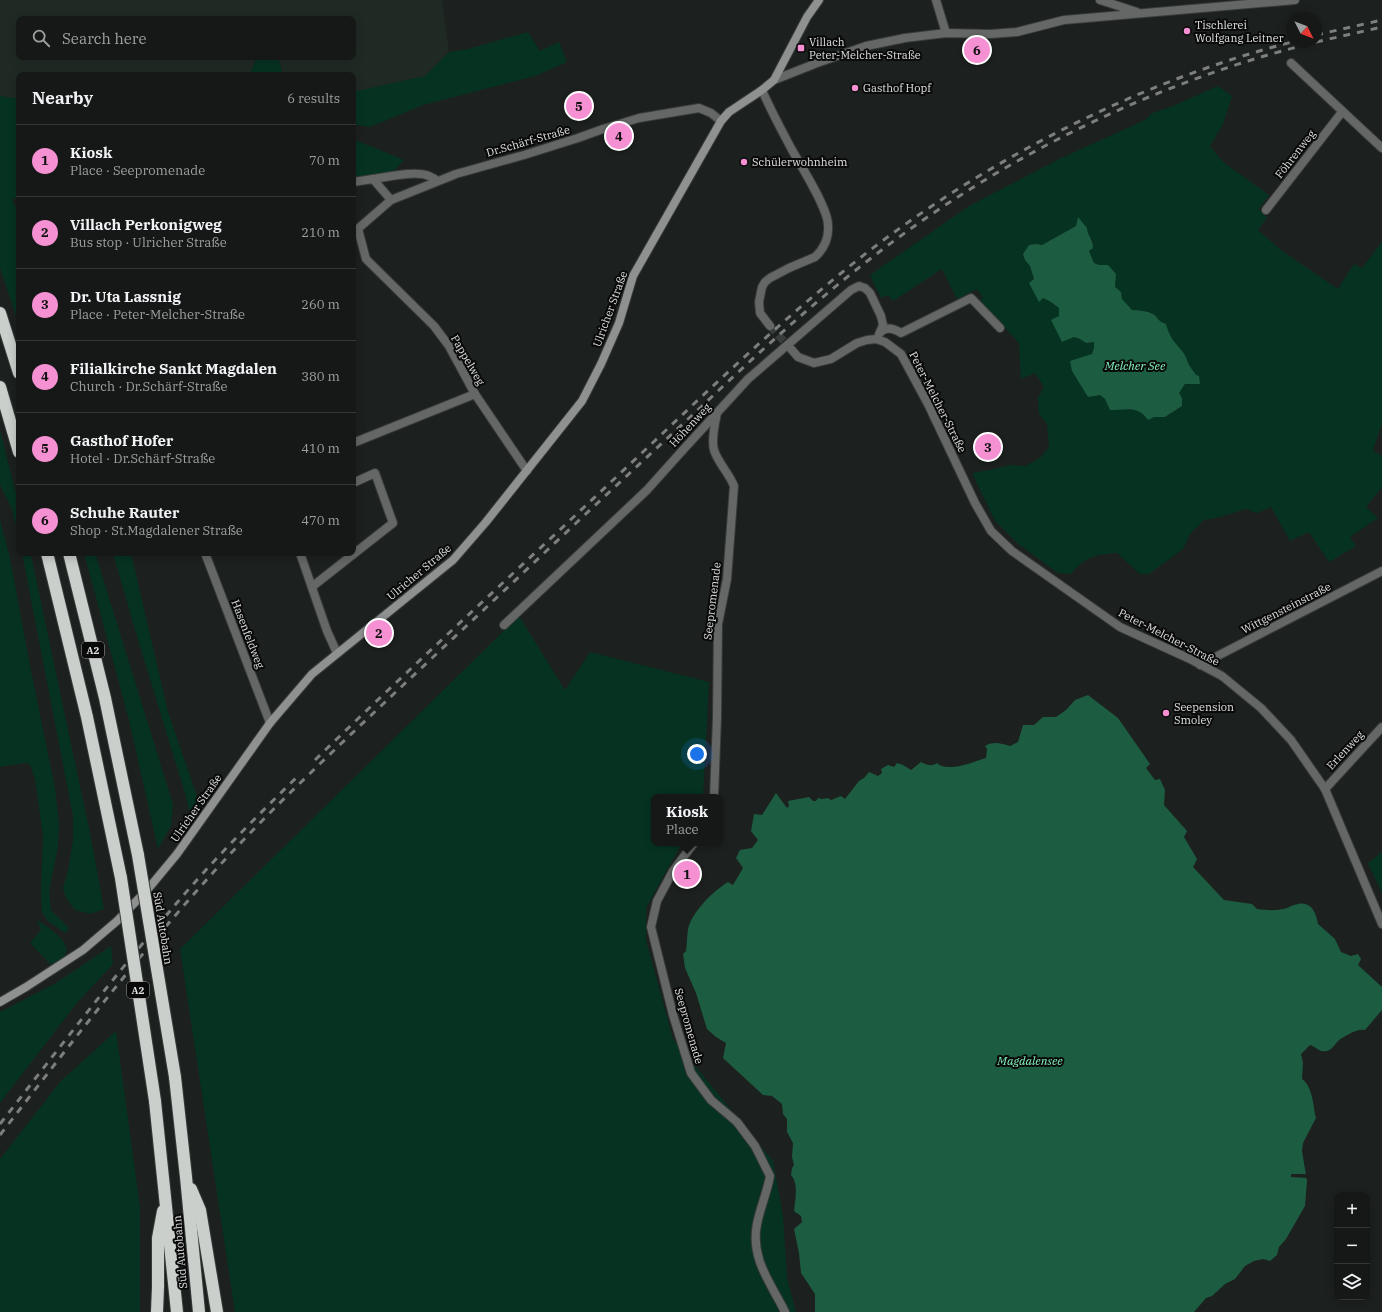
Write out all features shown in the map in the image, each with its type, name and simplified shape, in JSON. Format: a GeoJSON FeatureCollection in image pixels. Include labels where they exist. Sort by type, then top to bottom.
{"type":"FeatureCollection","features":[{"type":"Feature","properties":{"kind":"highway"},"geometry":{"type":"LineString","coordinates":[[0,313],[16,364]]}},
{"type":"Feature","properties":{"kind":"highway"},"geometry":{"type":"LineString","coordinates":[[0,387],[16,442]]}},
{"type":"Feature","properties":{"kind":"highway","name":"Süd Autobahn"},"geometry":{"type":"LineString","coordinates":[[48,556],[87,717],[121,878],[155,1101],[166,1194],[177,1312]]}},
{"type":"Feature","properties":{"kind":"highway","name":"Süd Autobahn"},"geometry":{"type":"LineString","coordinates":[[70,556],[105,698],[138,855],[175,1077],[199,1312]]}},
{"type":"Feature","properties":{"kind":"highway"},"geometry":{"type":"LineString","coordinates":[[186,1177],[200,1210],[217,1312]]}},
{"type":"Feature","properties":{"kind":"highway"},"geometry":{"type":"LineString","coordinates":[[157,1312],[158,1238],[166,1194]]}},
{"type":"Feature","properties":{"kind":"street"},"geometry":{"type":"LineString","coordinates":[[774,80],[807,16],[819,0]]}},
{"type":"Feature","properties":{"kind":"street"},"geometry":{"type":"LineString","coordinates":[[936,0],[946,33]]}},
{"type":"Feature","properties":{"kind":"street"},"geometry":{"type":"LineString","coordinates":[[1100,0],[1145,14]]}},
{"type":"Feature","properties":{"kind":"street"},"geometry":{"type":"LineString","coordinates":[[774,80],[866,46],[905,38],[946,33],[990,34],[1017,32],[1064,20],[1294,0]]}},
{"type":"Feature","properties":{"kind":"street"},"geometry":{"type":"LineString","coordinates":[[1291,63],[1382,148]]}},
{"type":"Feature","properties":{"kind":"street","name":"Ulricher Straße"},"geometry":{"type":"LineString","coordinates":[[0,1002],[26,987],[82,950],[117,921],[148,890],[177,854],[270,723],[312,674],[453,560],[486,522],[528,471],[582,401],[601,364],[619,323],[633,276],[720,121],[733,109],[762,90],[774,80]]}},
{"type":"Feature","properties":{"kind":"street"},"geometry":{"type":"LineString","coordinates":[[762,90],[791,148],[818,197],[827,217],[828,224],[828,238],[825,245],[815,257],[770,278],[762,287],[759,302],[760,313],[770,326]]}},
{"type":"Feature","properties":{"kind":"street","name":"Dr.Schärf-Straße"},"geometry":{"type":"LineString","coordinates":[[356,230],[391,200],[437,181],[578,138],[602,129],[639,118],[699,108],[711,113],[720,121]]}},
{"type":"Feature","properties":{"kind":"street","name":"Föhrenweg"},"geometry":{"type":"LineString","coordinates":[[1266,210],[1342,112]]}},
{"type":"Feature","properties":{"kind":"street"},"geometry":{"type":"LineString","coordinates":[[356,182],[404,174],[422,174],[437,181]]}},
{"type":"Feature","properties":{"kind":"street"},"geometry":{"type":"LineString","coordinates":[[372,179],[391,200]]}},
{"type":"Feature","properties":{"kind":"street","name":"Pappelweg"},"geometry":{"type":"LineString","coordinates":[[356,234],[366,259],[434,326],[449,346],[475,394],[528,471]]}},
{"type":"Feature","properties":{"kind":"street","name":"Höhenweg"},"geometry":{"type":"LineString","coordinates":[[504,625],[647,490],[748,379],[851,290],[859,286],[865,288],[870,293],[882,316],[883,325],[880,332]]}},
{"type":"Feature","properties":{"kind":"street"},"geometry":{"type":"LineString","coordinates":[[792,349],[798,357],[814,363],[831,359],[857,343],[876,339],[880,332],[886,328],[894,329],[900,333],[971,298],[1000,328]]}},
{"type":"Feature","properties":{"kind":"street","name":"Peter-Melcher-Straße"},"geometry":{"type":"LineString","coordinates":[[876,339],[885,342],[901,354],[906,362],[928,404],[975,503],[991,531],[1012,551],[1120,627],[1222,676],[1262,708],[1291,740],[1325,789],[1382,924]]}},
{"type":"Feature","properties":{"kind":"street"},"geometry":{"type":"LineString","coordinates":[[356,442],[475,394]]}},
{"type":"Feature","properties":{"kind":"street","name":"Seepromenade"},"geometry":{"type":"LineString","coordinates":[[714,794],[718,624],[727,579],[734,486],[731,477],[714,450],[714,428],[717,413]]}},
{"type":"Feature","properties":{"kind":"street"},"geometry":{"type":"LineString","coordinates":[[356,482],[375,473],[393,523],[356,552]]}},
{"type":"Feature","properties":{"kind":"street","name":"Hasenfeldweg"},"geometry":{"type":"LineString","coordinates":[[206,556],[270,723]]}},
{"type":"Feature","properties":{"kind":"street"},"geometry":{"type":"LineString","coordinates":[[301,556],[337,653]]}},
{"type":"Feature","properties":{"kind":"street"},"geometry":{"type":"LineString","coordinates":[[313,586],[351,556]]}},
{"type":"Feature","properties":{"kind":"street","name":"Wittgensteinstraße"},"geometry":{"type":"LineString","coordinates":[[1200,665],[1382,571]]}},
{"type":"Feature","properties":{"kind":"street","name":"Erlenweg"},"geometry":{"type":"LineString","coordinates":[[1325,789],[1382,728]]}},
{"type":"Feature","properties":{"kind":"street","name":"Seepromenade"},"geometry":{"type":"LineString","coordinates":[[692,846],[673,871],[657,901],[651,927],[673,1015],[691,1073],[711,1100],[737,1122],[755,1146],[770,1176],[757,1225],[756,1240],[759,1260],[766,1278],[785,1312]]}},
{"type":"Feature","properties":{"kind":"shaded area"},"geometry":{"type":"Polygon","coordinates":[[[0,0],[442,0],[449,52],[425,76],[356,91],[356,72],[282,72],[279,60],[356,60],[356,16],[16,16],[16,60],[256,60],[251,72],[16,72],[16,99],[0,96],[0,0]]]}},
{"type":"Feature","properties":{"kind":"shaded area"},"geometry":{"type":"Polygon","coordinates":[[[528,32],[540,51],[559,42],[567,62],[535,76],[423,105],[370,127],[356,125],[356,91],[425,76],[449,52],[468,49],[528,32]]]}},
{"type":"Feature","properties":{"kind":"shaded area"},"geometry":{"type":"Polygon","coordinates":[[[256,60],[279,60],[282,72],[251,72],[256,60]]]}},
{"type":"Feature","properties":{"kind":"shaded area"},"geometry":{"type":"Polygon","coordinates":[[[1218,86],[1232,96],[1223,124],[1210,146],[1223,162],[1269,195],[1259,209],[1267,218],[1258,230],[1282,251],[1338,289],[1354,264],[1362,268],[1382,242],[1382,424],[1373,450],[1382,456],[1382,487],[1366,507],[1378,518],[1350,537],[1356,546],[1329,562],[1309,532],[1290,541],[1271,507],[1257,513],[1246,509],[1204,520],[1190,534],[1183,549],[1149,574],[1140,574],[1117,553],[1096,556],[1086,560],[1081,563],[1071,574],[1058,573],[1017,543],[995,521],[972,473],[1010,465],[1026,466],[1041,457],[1049,447],[1047,424],[1039,414],[1038,398],[1044,387],[1035,373],[1021,379],[1019,343],[980,300],[983,298],[977,289],[957,299],[942,269],[893,301],[888,295],[881,298],[870,275],[969,206],[1059,159],[1145,120],[1152,113],[1173,106],[1218,86]],[[1078,218],[1076,226],[1042,245],[1036,244],[1030,266],[1040,301],[1043,298],[1059,308],[1062,342],[1074,336],[1086,343],[1094,342],[1094,348],[1081,385],[1088,397],[1100,395],[1105,399],[1130,410],[1138,410],[1143,414],[1154,417],[1166,417],[1182,406],[1178,393],[1196,375],[1184,354],[1170,336],[1166,324],[1161,322],[1151,313],[1132,310],[1122,299],[1121,292],[1115,287],[1108,265],[1099,265],[1094,263],[1089,251],[1093,242],[1078,218]]]}},
{"type":"Feature","properties":{"kind":"shaded area"},"geometry":{"type":"Polygon","coordinates":[[[0,96],[16,99],[16,198],[12,199],[16,208],[16,316],[0,268],[0,96]]]}},
{"type":"Feature","properties":{"kind":"shaded area"},"geometry":{"type":"Polygon","coordinates":[[[356,140],[404,160],[394,171],[356,177],[356,140]]]}},
{"type":"Feature","properties":{"kind":"shaded area"},"geometry":{"type":"Polygon","coordinates":[[[0,430],[16,495],[16,525],[11,507],[0,485],[0,430]]]}},
{"type":"Feature","properties":{"kind":"shaded area"},"geometry":{"type":"Polygon","coordinates":[[[0,520],[10,558],[55,788],[59,824],[58,846],[49,892],[51,910],[69,928],[65,933],[48,921],[42,912],[41,890],[43,836],[35,779],[30,764],[24,763],[0,767],[0,520]]]}},
{"type":"Feature","properties":{"kind":"shaded area"},"geometry":{"type":"Polygon","coordinates":[[[23,556],[31,556],[32,560],[91,838],[104,909],[90,914],[75,910],[66,898],[63,888],[68,871],[73,841],[73,816],[23,556]]]}},
{"type":"Feature","properties":{"kind":"shaded area"},"geometry":{"type":"Polygon","coordinates":[[[85,556],[96,556],[173,804],[171,826],[158,849],[129,720],[85,556]]]}},
{"type":"Feature","properties":{"kind":"shaded area"},"geometry":{"type":"Polygon","coordinates":[[[114,556],[132,556],[168,712],[200,805],[199,812],[189,811],[187,800],[114,556]]]}},
{"type":"Feature","properties":{"kind":"shaded area"},"geometry":{"type":"Polygon","coordinates":[[[519,616],[565,690],[590,652],[709,682],[703,794],[651,794],[651,846],[680,846],[646,908],[646,940],[673,1039],[773,1161],[783,1216],[787,1278],[796,1312],[235,1312],[180,949],[519,616]]]}},
{"type":"Feature","properties":{"kind":"shaded area"},"geometry":{"type":"Polygon","coordinates":[[[1382,852],[1382,893],[1368,863],[1382,852]]]}},
{"type":"Feature","properties":{"kind":"shaded area"},"geometry":{"type":"Polygon","coordinates":[[[37,920],[59,936],[67,950],[63,958],[51,965],[30,943],[41,930],[37,920]]]}},
{"type":"Feature","properties":{"kind":"shaded area"},"geometry":{"type":"Polygon","coordinates":[[[111,946],[113,964],[76,1004],[0,1103],[0,1012],[56,983],[111,946]]]}},
{"type":"Feature","properties":{"kind":"shaded area"},"geometry":{"type":"Polygon","coordinates":[[[116,1031],[140,1208],[140,1312],[0,1312],[0,1159],[60,1082],[116,1031]]]}},
{"type":"Feature","properties":{"kind":"water","name":"Melcher See"},"geometry":{"type":"Polygon","coordinates":[[[1078,217],[1087,228],[1092,242],[1093,248],[1089,251],[1094,263],[1099,265],[1108,265],[1116,274],[1115,287],[1121,292],[1122,299],[1132,310],[1151,313],[1161,322],[1166,324],[1172,339],[1184,354],[1196,375],[1199,376],[1200,384],[1185,384],[1179,393],[1182,398],[1182,406],[1165,417],[1154,417],[1148,420],[1144,415],[1136,410],[1110,410],[1105,399],[1100,395],[1088,397],[1072,371],[1070,361],[1092,354],[1094,342],[1086,343],[1074,337],[1062,342],[1051,320],[1059,316],[1059,308],[1043,298],[1039,302],[1029,283],[1034,279],[1030,266],[1025,260],[1023,254],[1029,245],[1042,245],[1076,226],[1078,217]]]}},
{"type":"Feature","properties":{"kind":"water","name":"Magdalensee"},"geometry":{"type":"Polygon","coordinates":[[[1088,695],[1118,718],[1150,764],[1146,768],[1155,780],[1160,779],[1165,790],[1164,805],[1187,831],[1184,837],[1197,859],[1193,867],[1224,900],[1252,904],[1257,909],[1267,910],[1284,909],[1300,904],[1308,905],[1314,911],[1318,924],[1335,939],[1341,952],[1351,956],[1358,954],[1361,959],[1358,965],[1382,987],[1382,1010],[1365,1030],[1355,1031],[1339,1040],[1327,1051],[1321,1051],[1310,1045],[1301,1054],[1303,1063],[1302,1079],[1306,1082],[1312,1097],[1316,1118],[1303,1143],[1302,1151],[1307,1181],[1305,1206],[1286,1239],[1279,1247],[1277,1255],[1270,1261],[1263,1259],[1254,1261],[1245,1266],[1235,1279],[1225,1284],[1212,1296],[1206,1298],[1194,1312],[815,1312],[815,1294],[801,1273],[794,1229],[802,1222],[801,1216],[794,1211],[796,1187],[791,1175],[794,1165],[792,1157],[793,1143],[787,1132],[787,1119],[783,1114],[782,1104],[772,1096],[763,1095],[723,1058],[726,1043],[707,1029],[696,993],[685,968],[683,954],[686,951],[690,922],[698,909],[716,891],[728,882],[733,885],[743,868],[736,858],[740,850],[752,848],[758,840],[751,831],[754,814],[762,815],[776,793],[787,808],[789,806],[788,801],[809,797],[813,801],[816,801],[818,798],[828,798],[831,800],[841,796],[845,799],[859,781],[869,772],[878,776],[882,773],[881,769],[888,765],[894,767],[897,763],[911,770],[921,762],[929,765],[937,763],[941,766],[953,767],[974,762],[986,758],[987,749],[985,746],[988,744],[997,743],[1010,746],[1018,742],[1023,725],[1034,725],[1043,717],[1056,717],[1066,710],[1075,700],[1088,695]]]}},
{"type":"Feature","properties":{"kind":"pier"},"geometry":{"type":"Polygon","coordinates":[[[1291,1174],[1308,1174],[1308,1178],[1291,1177],[1291,1174]]]}},
{"type":"Feature","properties":{"kind":"tunnel"},"geometry":{"type":"LineString","coordinates":[[770,326],[791,349]]}},
{"type":"Feature","properties":{"kind":"railway"},"geometry":{"type":"LineString","coordinates":[[1322,34],[1382,20]]}},
{"type":"Feature","properties":{"kind":"railway"},"geometry":{"type":"LineString","coordinates":[[1322,41],[1382,27]]}},
{"type":"Feature","properties":{"kind":"railway"},"geometry":{"type":"LineString","coordinates":[[315,760],[425,655],[752,350],[840,274],[890,236],[942,199],[997,165],[1054,134],[1112,106],[1172,81],[1232,59],[1286,44]]}},
{"type":"Feature","properties":{"kind":"railway"},"geometry":{"type":"LineString","coordinates":[[0,1135],[84,1026],[171,920],[232,852],[269,814],[382,705],[729,381],[843,280],[904,234],[971,188],[1047,145],[1086,125],[1166,90],[1256,58],[1293,48]]}},
{"type":"Feature","properties":{"kind":"railway"},"geometry":{"type":"LineString","coordinates":[[0,1124],[105,990],[185,893],[265,808],[299,775]]}},
{"type":"Feature","properties":{"kind":"place","name":"Tischlerei Wolfgang Leitner"},"geometry":{"type":"Point","coordinates":[1187,31]}},
{"type":"Feature","properties":{"kind":"place","name":"Villach Peter-Melcher-Straße"},"geometry":{"type":"Point","coordinates":[801,48]}},
{"type":"Feature","properties":{"kind":"place","name":"Schuhe Rauter"},"geometry":{"type":"Point","coordinates":[977,50]}},
{"type":"Feature","properties":{"kind":"place","name":"Gasthof Hopf"},"geometry":{"type":"Point","coordinates":[855,88]}},
{"type":"Feature","properties":{"kind":"place","name":"Gasthof Hofer"},"geometry":{"type":"Point","coordinates":[579,106]}},
{"type":"Feature","properties":{"kind":"place","name":"Filialkirche Sankt Magdalen"},"geometry":{"type":"Point","coordinates":[619,136]}},
{"type":"Feature","properties":{"kind":"place","name":"Schülerwohnheim"},"geometry":{"type":"Point","coordinates":[744,162]}},
{"type":"Feature","properties":{"kind":"place","name":"Dr. Uta Lassnig"},"geometry":{"type":"Point","coordinates":[988,447]}},
{"type":"Feature","properties":{"kind":"place","name":"Villach Perkonigweg"},"geometry":{"type":"Point","coordinates":[379,633]}},
{"type":"Feature","properties":{"kind":"place","name":"Seepension Smoley"},"geometry":{"type":"Point","coordinates":[1166,713]}},
{"type":"Feature","properties":{"kind":"place","name":"Kiosk"},"geometry":{"type":"Point","coordinates":[687,874]}}]}
